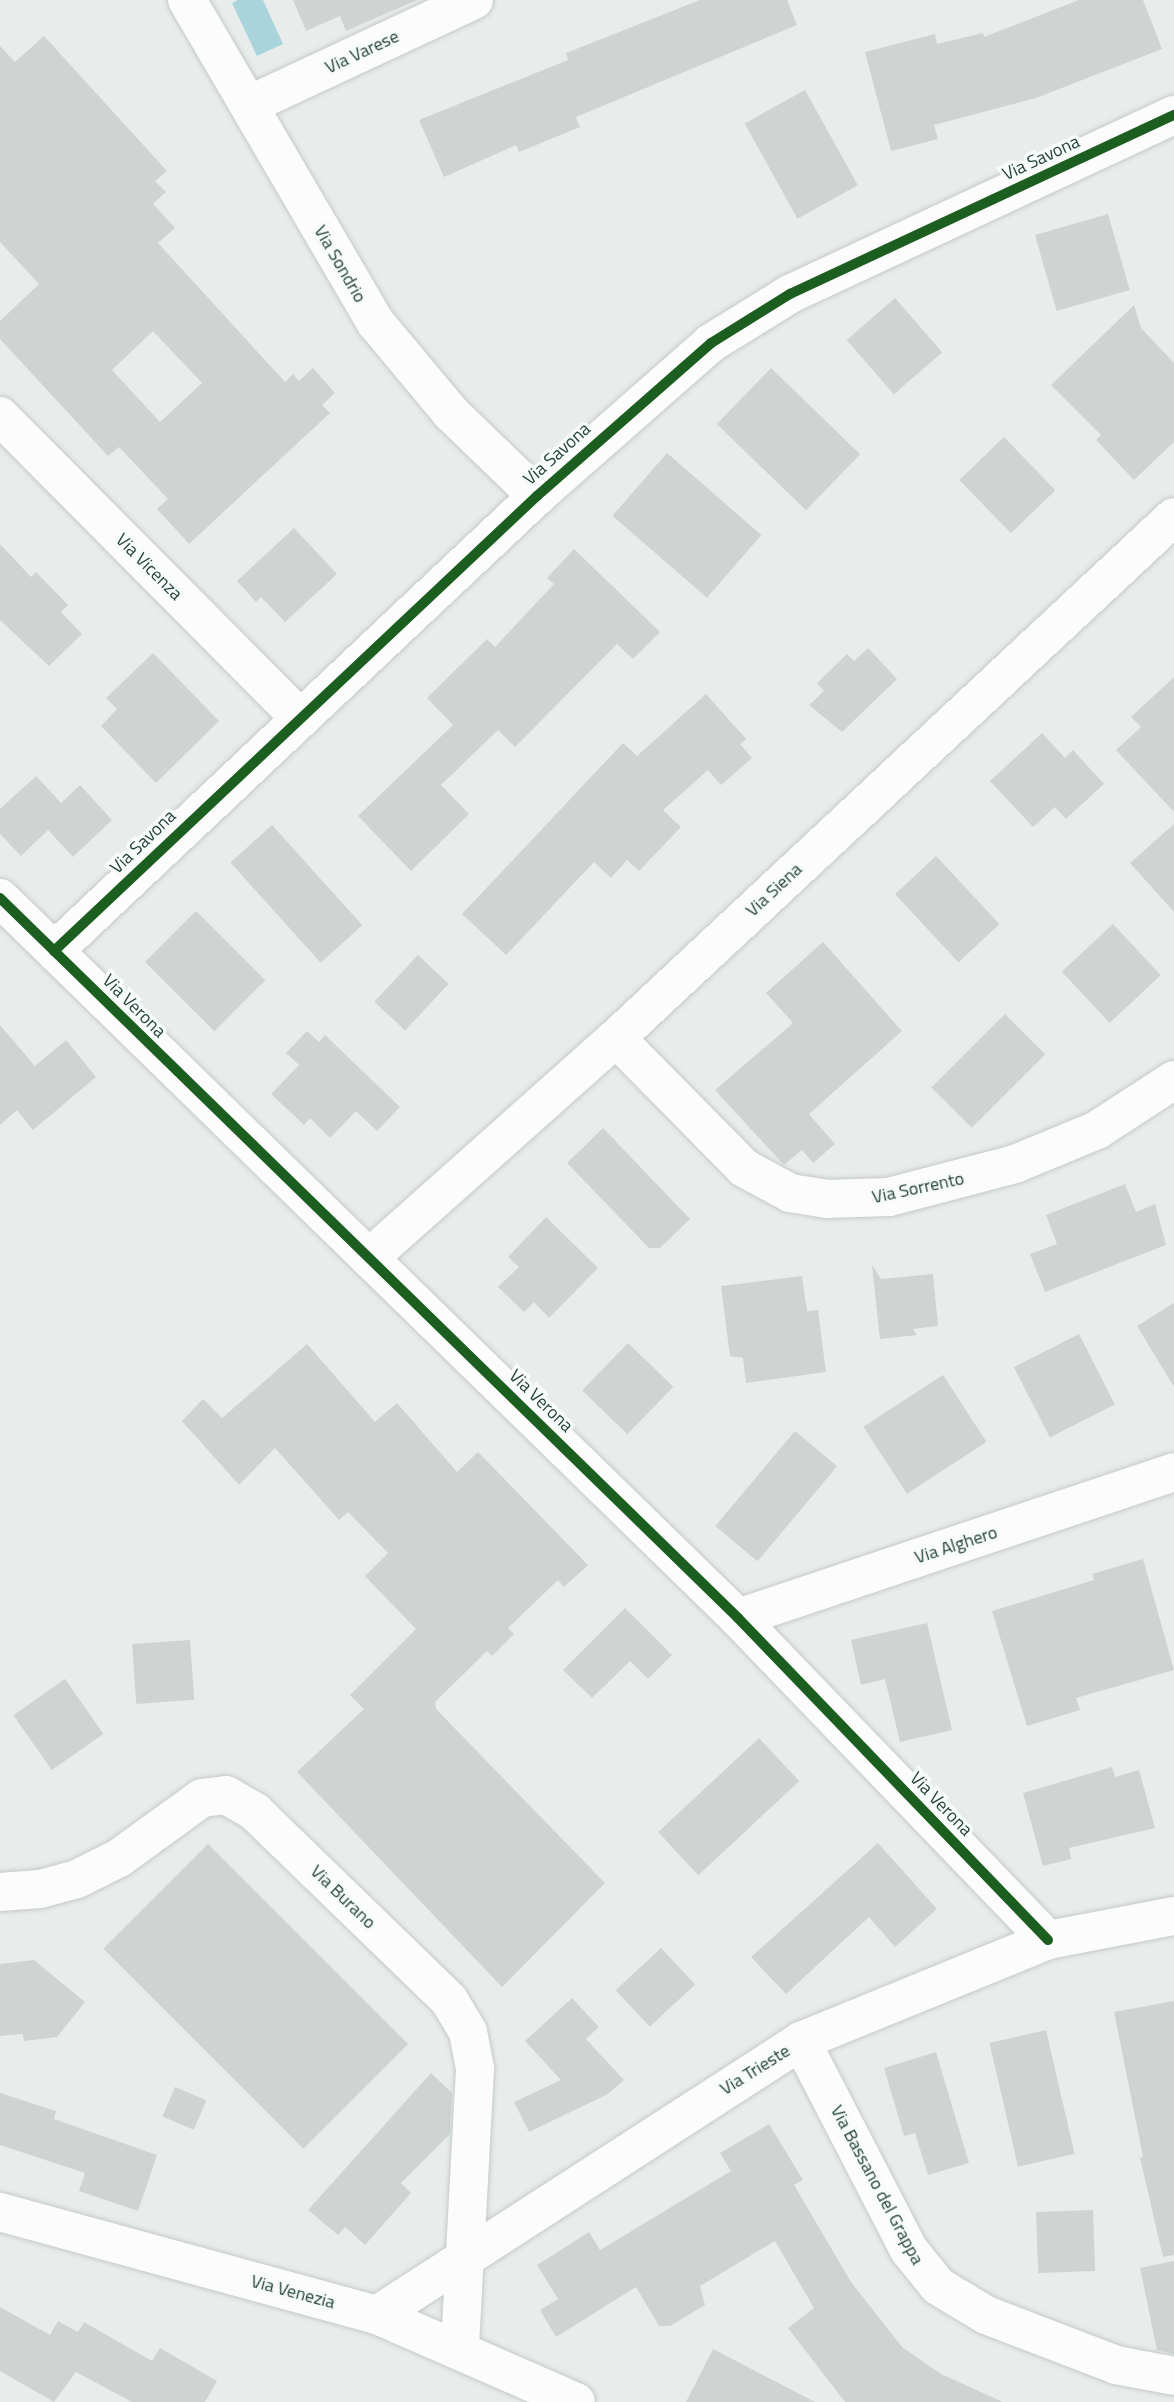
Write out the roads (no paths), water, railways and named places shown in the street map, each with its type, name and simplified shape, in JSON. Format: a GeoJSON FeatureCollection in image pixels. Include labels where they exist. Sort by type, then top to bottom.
{"type":"FeatureCollection","features":[{"type":"Feature","properties":{"kind":"street","name":"Via Sondrio"},"geometry":{"type":"LineString","coordinates":[[187,0],[251,104],[376,323],[451,413],[537,496]]}},
{"type":"Feature","properties":{"kind":"street","name":"Via Varese"},"geometry":{"type":"LineString","coordinates":[[251,104],[474,0]]}},
{"type":"Feature","properties":{"kind":"street","name":"Via Savona"},"geometry":{"type":"LineString","coordinates":[[54,951],[299,717],[537,496],[688,361],[755,313],[1174,115]]}},
{"type":"Feature","properties":{"kind":"street","name":"Via Vicenza"},"geometry":{"type":"LineString","coordinates":[[0,416],[299,717]]}},
{"type":"Feature","properties":{"kind":"street","name":"Via Siena"},"geometry":{"type":"LineString","coordinates":[[369,1258],[616,1038],[1174,517]]}},
{"type":"Feature","properties":{"kind":"street","name":"Via Verona"},"geometry":{"type":"LineString","coordinates":[[0,898],[738,1618],[1048,1940]]}},
{"type":"Feature","properties":{"kind":"street","name":"Via Sorrento"},"geometry":{"type":"LineString","coordinates":[[616,1038],[744,1168],[790,1193],[826,1199],[899,1195],[1015,1164],[1097,1130],[1174,1080]]}},
{"type":"Feature","properties":{"kind":"street","name":"Via Alghero"},"geometry":{"type":"LineString","coordinates":[[738,1618],[1174,1472]]}},
{"type":"Feature","properties":{"kind":"street","name":"Via Burano"},"geometry":{"type":"LineString","coordinates":[[0,1892],[40,1889],[94,1872],[202,1798],[226,1795],[248,1807],[449,2000],[464,2023],[475,2069],[460,2348]]}},
{"type":"Feature","properties":{"kind":"street","name":"Via Trieste"},"geometry":{"type":"LineString","coordinates":[[377,2315],[466,2254],[801,2040],[1048,1940],[1174,1916]]}},
{"type":"Feature","properties":{"kind":"street","name":"Via Bassano del Grappa"},"geometry":{"type":"LineString","coordinates":[[801,2040],[909,2250],[938,2286],[986,2315],[1116,2365],[1170,2380]]}},
{"type":"Feature","properties":{"kind":"street","name":"Via Venezia"},"geometry":{"type":"LineString","coordinates":[[0,2212],[377,2315],[460,2348],[576,2402]]}},
{"type":"Feature","properties":{"kind":"water"},"geometry":{"type":"Polygon","coordinates":[[[238,0],[263,0],[283,44],[257,56],[232,3],[238,0]]]}}]}
